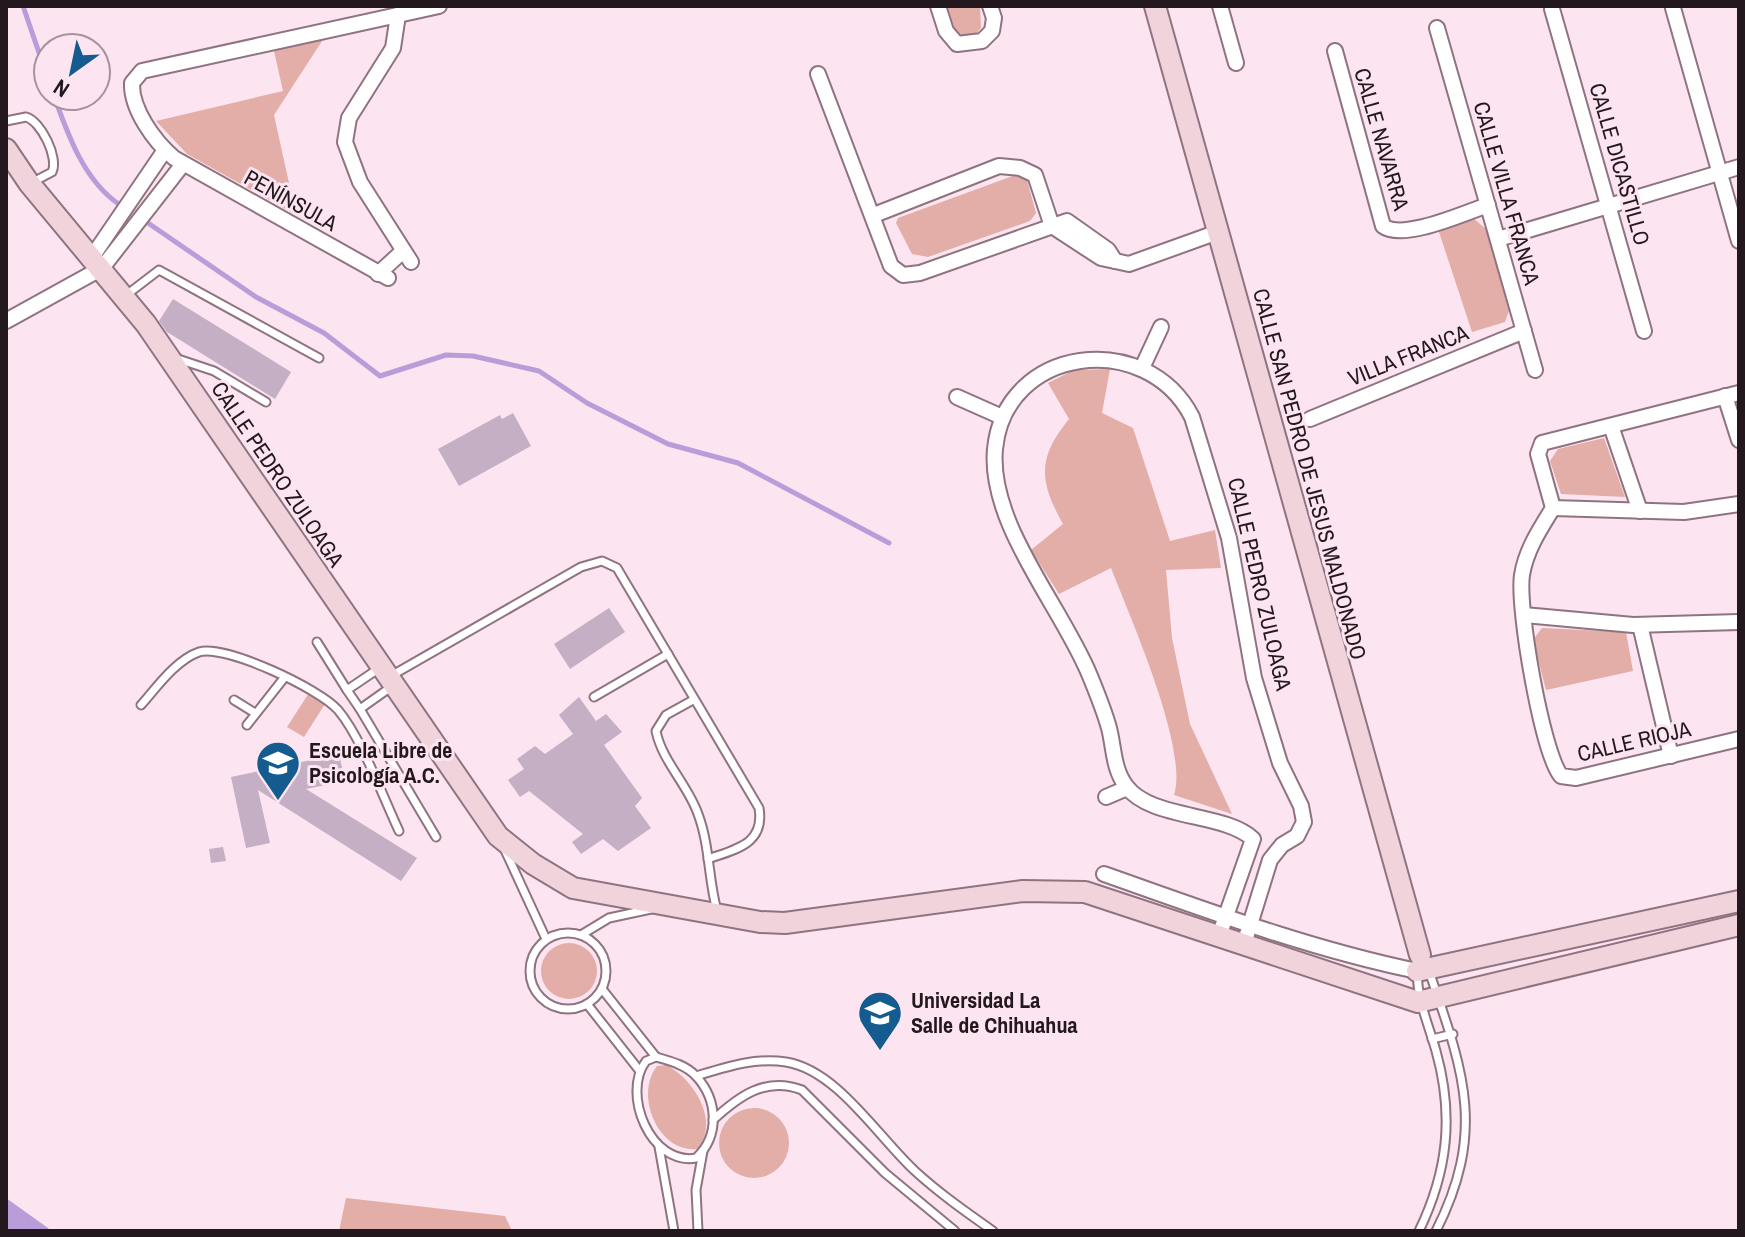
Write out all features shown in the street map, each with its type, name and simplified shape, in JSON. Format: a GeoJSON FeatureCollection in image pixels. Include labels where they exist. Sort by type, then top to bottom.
{"type":"FeatureCollection","features":[{"type":"Feature","properties":{"kind":"street","name":"PENÍNSULA"},"geometry":{"type":"LineString","coordinates":[[398,15],[393,48],[349,118],[345,142],[360,182],[407,256],[383,276],[183,164],[165,150],[134,102],[132,83],[138,73],[398,15],[439,6]]}},
{"type":"Feature","properties":{"kind":"street"},"geometry":{"type":"LineString","coordinates":[[938,6],[948,35],[957,44],[972,44],[992,31],[994,18],[990,6]]}},
{"type":"Feature","properties":{"kind":"street","name":"CALLE SAN PEDRO DE JESUS MALDONADO"},"geometry":{"type":"LineString","coordinates":[[1155,6],[1422,966]]}},
{"type":"Feature","properties":{"kind":"street"},"geometry":{"type":"LineString","coordinates":[[1223,7],[1236,63]]}},
{"type":"Feature","properties":{"kind":"street"},"geometry":{"type":"LineString","coordinates":[[1673,8],[1739,241]]}},
{"type":"Feature","properties":{"kind":"street","name":"CALLE DICASTILLO"},"geometry":{"type":"LineString","coordinates":[[1552,9],[1644,331]]}},
{"type":"Feature","properties":{"kind":"street","name":"CALLE VILLA FRANCA"},"geometry":{"type":"LineString","coordinates":[[1437,28],[1535,370]]}},
{"type":"Feature","properties":{"kind":"street","name":"CALLE NAVARRA"},"geometry":{"type":"LineString","coordinates":[[1335,51],[1383,226],[1390,231],[1406,232],[1488,205]]}},
{"type":"Feature","properties":{"kind":"street"},"geometry":{"type":"LineString","coordinates":[[818,74],[891,266],[903,275],[920,273],[1067,221],[1108,250],[1115,261],[1129,264],[1218,232]]}},
{"type":"Feature","properties":{"kind":"street","name":"CALLE PEDRO ZULOAGA"},"geometry":{"type":"LineString","coordinates":[[6,149],[29,183],[125,297],[169,358],[498,836],[555,879],[573,888],[760,922],[785,923],[1023,891],[1069,890],[1223,926],[1251,924],[1381,964],[1422,966]]}},
{"type":"Feature","properties":{"kind":"street"},"geometry":{"type":"LineString","coordinates":[[97,263],[130,203],[165,150]]}},
{"type":"Feature","properties":{"kind":"street"},"geometry":{"type":"LineString","coordinates":[[6,321],[97,263],[145,213],[183,164]]}},
{"type":"Feature","properties":{"kind":"street"},"geometry":{"type":"LineString","coordinates":[[874,215],[999,166],[1020,168],[1035,175],[1052,226]]}},
{"type":"Feature","properties":{"kind":"street"},"geometry":{"type":"LineString","coordinates":[[1498,239],[1739,167]]}},
{"type":"Feature","properties":{"kind":"street"},"geometry":{"type":"LineString","coordinates":[[130,203],[145,213]]}},
{"type":"Feature","properties":{"kind":"street"},"geometry":{"type":"LineString","coordinates":[[1142,368],[1161,327]]}},
{"type":"Feature","properties":{"kind":"street","name":"VILLA FRANCA"},"geometry":{"type":"LineString","coordinates":[[1310,419],[1524,331]]}},
{"type":"Feature","properties":{"kind":"street","name":"CALLE PEDRO ZULOAGA"},"geometry":{"type":"LineString","coordinates":[[1127,788],[1115,763],[1109,729],[1090,674],[1002,509],[994,467],[1002,417],[1021,389],[1064,365],[1084,360],[1108,360],[1142,368],[1177,394],[1192,417],[1229,538],[1254,678],[1280,763],[1301,806],[1301,830],[1270,860],[1244,944]]}},
{"type":"Feature","properties":{"kind":"street"},"geometry":{"type":"LineString","coordinates":[[1739,440],[1732,394],[1547,440],[1539,448],[1553,508],[1684,512],[1739,504]]}},
{"type":"Feature","properties":{"kind":"street"},"geometry":{"type":"LineString","coordinates":[[957,397],[1002,417]]}},
{"type":"Feature","properties":{"kind":"street"},"geometry":{"type":"LineString","coordinates":[[1611,426],[1640,511]]}},
{"type":"Feature","properties":{"kind":"street","name":"CALLE RIOJA"},"geometry":{"type":"LineString","coordinates":[[1553,508],[1536,534],[1523,565],[1524,615],[1529,670],[1561,776],[1576,778],[1739,739]]}},
{"type":"Feature","properties":{"kind":"street"},"geometry":{"type":"LineString","coordinates":[[1524,615],[1640,625],[1739,622]]}},
{"type":"Feature","properties":{"kind":"street"},"geometry":{"type":"LineString","coordinates":[[1640,625],[1671,756]]}},
{"type":"Feature","properties":{"kind":"street"},"geometry":{"type":"LineString","coordinates":[[1106,797],[1127,788],[1147,801],[1253,839],[1223,926]]}},
{"type":"Feature","properties":{"kind":"street","name":"CALLE PEDRO ZULOAGA"},"geometry":{"type":"LineString","coordinates":[[1104,874],[1223,926],[1244,944],[1428,1000]]}},
{"type":"Feature","properties":{"kind":"street"},"geometry":{"type":"LineString","coordinates":[[1422,966],[1739,901]]}},
{"type":"Feature","properties":{"kind":"street"},"geometry":{"type":"LineString","coordinates":[[1428,1000],[1739,925]]}},
{"type":"Feature","properties":{"kind":"lane"},"geometry":{"type":"LineString","coordinates":[[6,121],[26,117],[37,123],[54,162],[52,172],[29,183]]}},
{"type":"Feature","properties":{"kind":"lane"},"geometry":{"type":"LineString","coordinates":[[125,297],[159,270],[319,358]]}},
{"type":"Feature","properties":{"kind":"lane"},"geometry":{"type":"LineString","coordinates":[[169,358],[214,371],[266,402]]}},
{"type":"Feature","properties":{"kind":"lane"},"geometry":{"type":"LineString","coordinates":[[347,690],[387,677],[592,562],[602,561],[617,568],[759,808],[760,830],[746,846],[708,859]]}},
{"type":"Feature","properties":{"kind":"lane"},"geometry":{"type":"LineString","coordinates":[[317,642],[436,837]]}},
{"type":"Feature","properties":{"kind":"lane"},"geometry":{"type":"LineString","coordinates":[[141,705],[177,667],[203,651],[232,654],[284,678],[338,709],[399,831]]}},
{"type":"Feature","properties":{"kind":"lane"},"geometry":{"type":"LineString","coordinates":[[594,697],[668,654]]}},
{"type":"Feature","properties":{"kind":"lane"},"geometry":{"type":"LineString","coordinates":[[360,709],[387,677]]}},
{"type":"Feature","properties":{"kind":"lane"},"geometry":{"type":"LineString","coordinates":[[247,725],[284,678]]}},
{"type":"Feature","properties":{"kind":"lane"},"geometry":{"type":"LineString","coordinates":[[338,709],[353,699]]}},
{"type":"Feature","properties":{"kind":"lane"},"geometry":{"type":"LineString","coordinates":[[234,700],[255,713]]}},
{"type":"Feature","properties":{"kind":"lane"},"geometry":{"type":"LineString","coordinates":[[693,700],[666,715],[656,731],[698,812],[708,842],[717,913]]}},
{"type":"Feature","properties":{"kind":"lane","name":"CALLE PEDRO ZULOAGA"},"geometry":{"type":"LineString","coordinates":[[498,836],[546,939]]}},
{"type":"Feature","properties":{"kind":"lane"},"geometry":{"type":"LineString","coordinates":[[581,935],[609,918],[677,905]]}},
{"type":"Feature","properties":{"kind":"lane"},"geometry":{"type":"LineString","coordinates":[[563,933],[581,935],[591,940],[604,957],[607,968],[602,989],[587,1004],[562,1008],[539,996],[530,972],[531,959],[546,939],[563,933]]}},
{"type":"Feature","properties":{"kind":"lane"},"geometry":{"type":"LineString","coordinates":[[1419,1231],[1442,1171],[1448,1127],[1444,1080],[1432,1039],[1422,966]]}},
{"type":"Feature","properties":{"kind":"lane"},"geometry":{"type":"LineString","coordinates":[[1422,966],[1428,1000],[1453,1034],[1464,1087],[1467,1129],[1458,1178],[1436,1231]]}},
{"type":"Feature","properties":{"kind":"lane"},"geometry":{"type":"LineString","coordinates":[[602,989],[656,1057],[676,1063],[696,1076],[710,1099],[712,1137],[696,1158],[679,1160],[659,1147]]}},
{"type":"Feature","properties":{"kind":"lane"},"geometry":{"type":"LineString","coordinates":[[587,1004],[639,1070]]}},
{"type":"Feature","properties":{"kind":"lane"},"geometry":{"type":"LineString","coordinates":[[1432,1039],[1453,1034]]}},
{"type":"Feature","properties":{"kind":"lane"},"geometry":{"type":"LineString","coordinates":[[656,1057],[646,1061],[639,1070],[637,1080],[642,1114],[659,1147],[674,1231]]}},
{"type":"Feature","properties":{"kind":"lane"},"geometry":{"type":"LineString","coordinates":[[696,1076],[739,1063],[765,1061],[786,1062],[817,1073],[915,1170],[993,1231]]}},
{"type":"Feature","properties":{"kind":"lane"},"geometry":{"type":"LineString","coordinates":[[713,1120],[733,1102],[767,1085],[789,1084],[802,1090],[885,1173],[955,1231]]}},
{"type":"Feature","properties":{"kind":"lane"},"geometry":{"type":"LineString","coordinates":[[698,1231],[696,1190],[703,1151]]}},
{"type":"Feature","properties":{"kind":"shaded area"},"geometry":{"type":"Polygon","coordinates":[[[947,6],[980,6],[981,28],[974,36],[965,38],[955,30],[947,6]]]}},
{"type":"Feature","properties":{"kind":"shaded area"},"geometry":{"type":"Polygon","coordinates":[[[324,38],[274,115],[296,215],[187,154],[156,121],[283,91],[274,51],[324,38]]]}},
{"type":"Feature","properties":{"kind":"shaded area"},"geometry":{"type":"Polygon","coordinates":[[[1018,174],[1027,180],[1036,213],[1030,221],[928,257],[912,254],[896,223],[898,218],[1018,174]]]}},
{"type":"Feature","properties":{"kind":"shaded area"},"geometry":{"type":"Polygon","coordinates":[[[1473,218],[1486,229],[1509,311],[1505,322],[1472,332],[1438,229],[1473,218]]]}},
{"type":"Feature","properties":{"kind":"shaded area"},"geometry":{"type":"Polygon","coordinates":[[[1110,369],[1102,413],[1133,428],[1170,541],[1215,530],[1221,568],[1166,570],[1172,638],[1190,724],[1232,814],[1174,795],[1176,774],[1166,716],[1111,568],[1059,594],[1031,550],[1063,524],[1049,495],[1045,470],[1051,446],[1069,419],[1048,383],[1074,370],[1110,369]]]}},
{"type":"Feature","properties":{"kind":"shaded area"},"geometry":{"type":"Polygon","coordinates":[[[1604,438],[1625,497],[1561,494],[1550,461],[1558,449],[1604,438]]]}},
{"type":"Feature","properties":{"kind":"shaded area"},"geometry":{"type":"Polygon","coordinates":[[[1542,628],[1626,632],[1633,671],[1546,690],[1533,640],[1542,628]]]}},
{"type":"Feature","properties":{"kind":"shaded area"},"geometry":{"type":"Polygon","coordinates":[[[309,693],[325,704],[304,737],[287,727],[309,693]]]}},
{"type":"Feature","properties":{"kind":"shaded area"},"geometry":{"type":"Polygon","coordinates":[[[569,943],[589,951],[597,971],[589,991],[569,999],[549,991],[541,971],[549,951],[569,943]]]}},
{"type":"Feature","properties":{"kind":"shaded area"},"geometry":{"type":"Polygon","coordinates":[[[666,1065],[686,1080],[701,1102],[706,1126],[704,1138],[697,1149],[683,1148],[671,1142],[654,1120],[648,1092],[651,1078],[657,1066],[666,1065]]]}},
{"type":"Feature","properties":{"kind":"shaded area"},"geometry":{"type":"Polygon","coordinates":[[[761,1108],[783,1123],[789,1143],[787,1157],[779,1168],[768,1176],[747,1178],[729,1168],[721,1157],[719,1136],[729,1118],[740,1110],[761,1108]]]}},
{"type":"Feature","properties":{"kind":"shaded area"},"geometry":{"type":"Polygon","coordinates":[[[6,1198],[48,1228],[50,1231],[6,1231],[6,1198]]]}},
{"type":"Feature","properties":{"kind":"shaded area"},"geometry":{"type":"Polygon","coordinates":[[[346,1198],[505,1216],[512,1231],[339,1231],[346,1198]]]}},
{"type":"Feature","properties":{"kind":"building"},"geometry":{"type":"Polygon","coordinates":[[[173,299],[291,372],[275,399],[167,332],[159,321],[173,299]]]}},
{"type":"Feature","properties":{"kind":"building"},"geometry":{"type":"Polygon","coordinates":[[[513,413],[531,446],[459,486],[438,449],[500,415],[502,419],[513,413]]]}},
{"type":"Feature","properties":{"kind":"building"},"geometry":{"type":"Polygon","coordinates":[[[609,608],[625,632],[570,669],[554,644],[609,608]]]}},
{"type":"Feature","properties":{"kind":"building"},"geometry":{"type":"Polygon","coordinates":[[[579,697],[596,721],[606,714],[622,732],[604,745],[642,798],[635,806],[651,828],[618,851],[603,839],[581,854],[572,842],[583,834],[529,791],[520,797],[508,780],[524,769],[517,759],[535,746],[545,754],[573,734],[559,715],[579,697]]]}},
{"type":"Feature","properties":{"kind":"building"},"geometry":{"type":"Polygon","coordinates":[[[339,754],[345,781],[306,789],[417,858],[401,881],[258,790],[270,843],[246,848],[231,777],[339,754]]]}},
{"type":"Feature","properties":{"kind":"building"},"geometry":{"type":"Polygon","coordinates":[[[223,847],[226,861],[211,863],[209,849],[223,847]]]}},
{"type":"Feature","properties":{"kind":"waterway"},"geometry":{"type":"LineString","coordinates":[[23,6],[32,32]]}},
{"type":"Feature","properties":{"kind":"waterway"},"geometry":{"type":"LineString","coordinates":[[60,112],[87,170],[107,195],[120,205]]}},
{"type":"Feature","properties":{"kind":"waterway"},"geometry":{"type":"LineString","coordinates":[[148,223],[256,297],[324,333],[380,376],[446,355],[473,356],[539,371],[587,403],[668,444],[738,463],[889,543]]}},
{"type":"Feature","properties":{"kind":"place","name":"Escuela Libre de Psicología A.C."},"geometry":{"type":"Point","coordinates":[278,802]}},
{"type":"Feature","properties":{"kind":"place","name":"Universidad La Salle de Chihuahua"},"geometry":{"type":"Point","coordinates":[880,1052]}}]}
